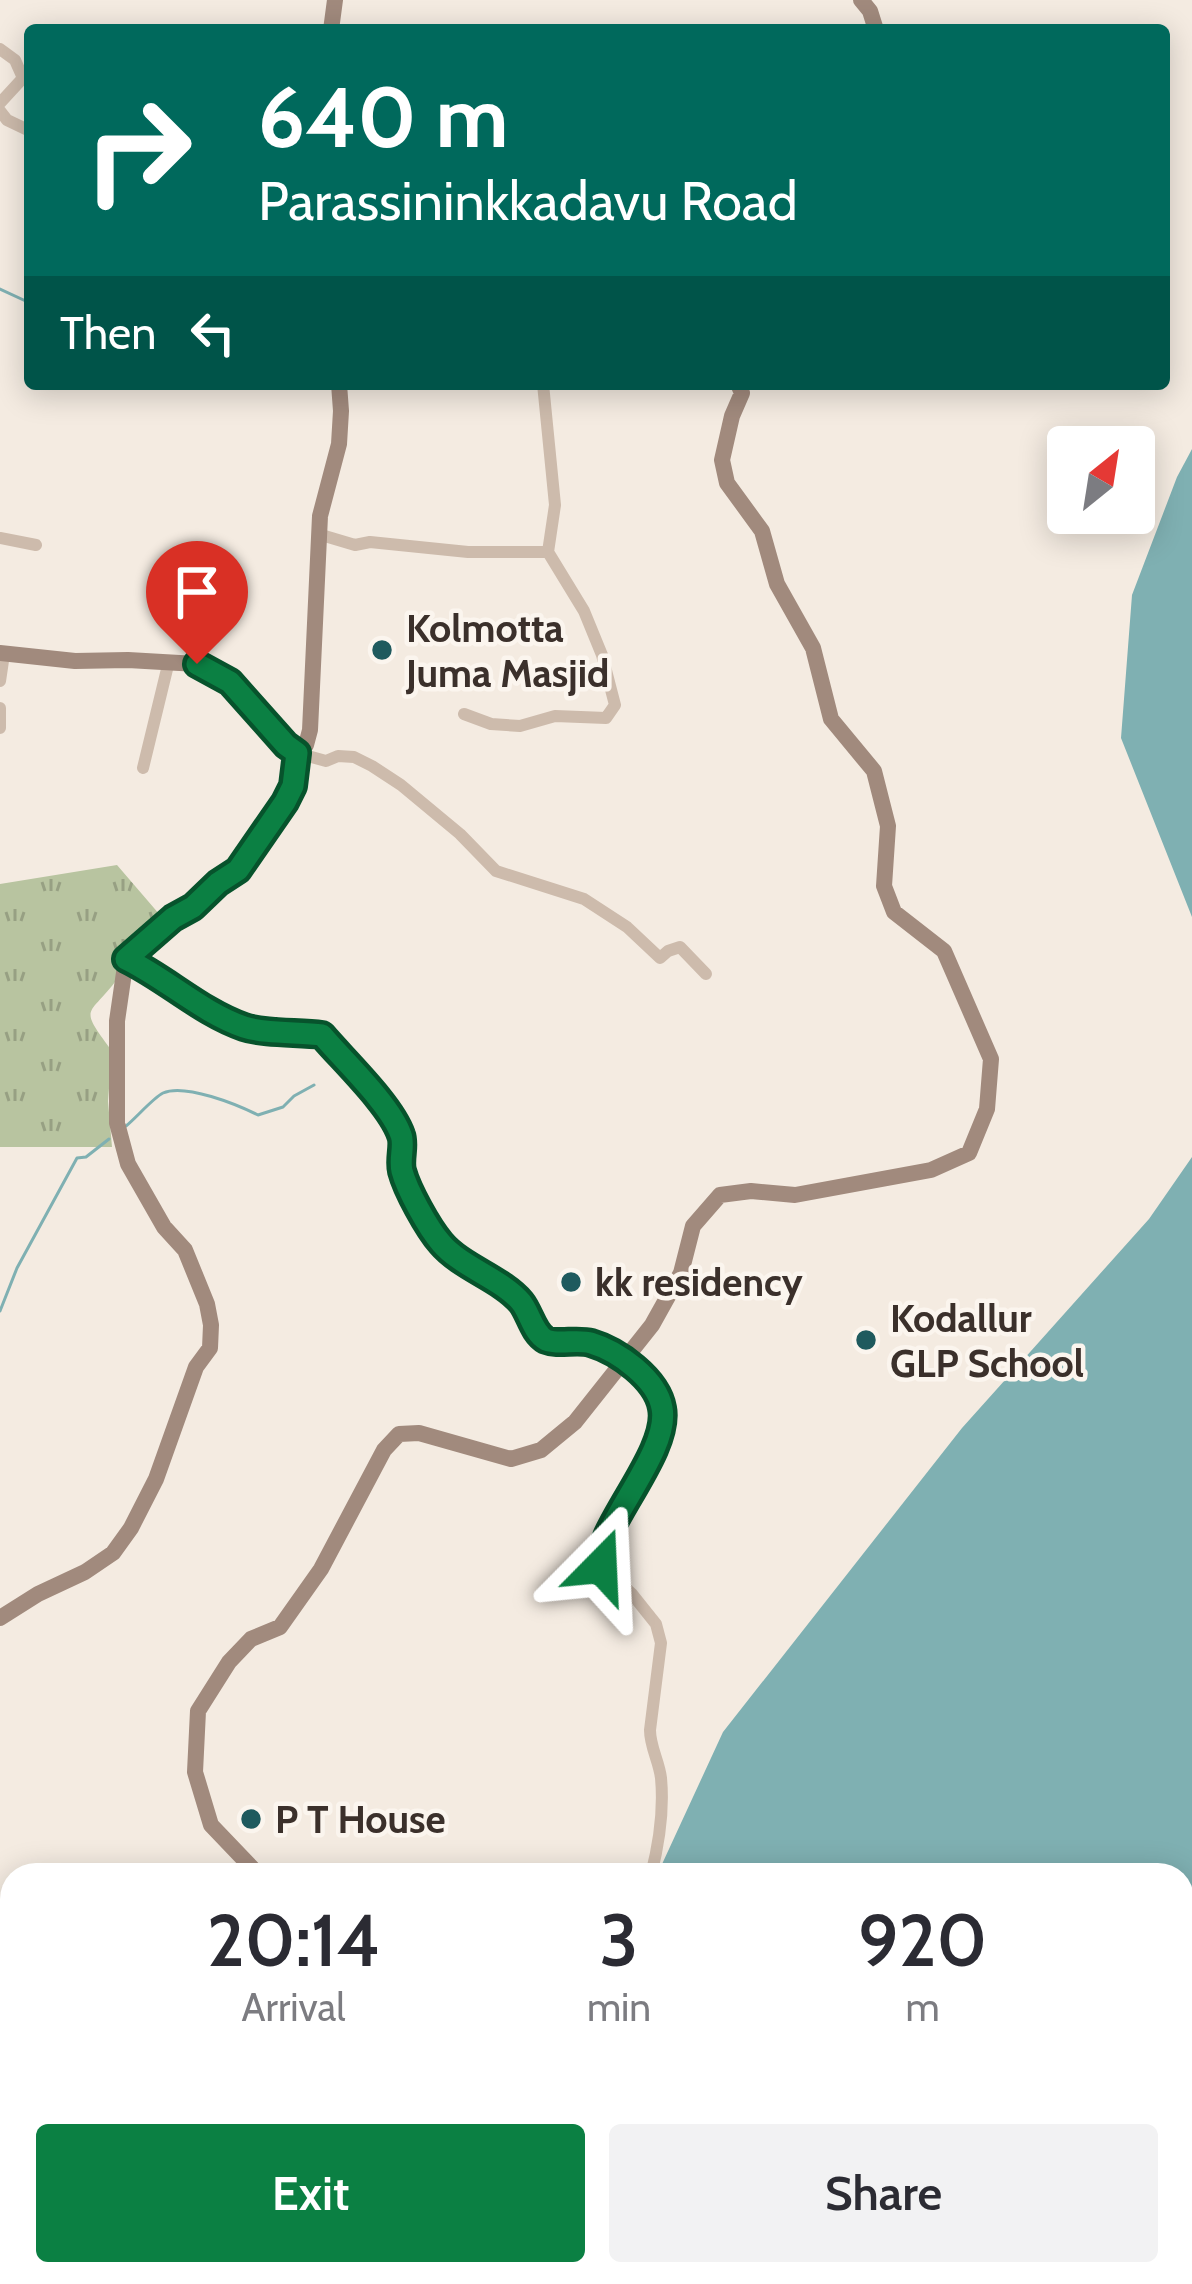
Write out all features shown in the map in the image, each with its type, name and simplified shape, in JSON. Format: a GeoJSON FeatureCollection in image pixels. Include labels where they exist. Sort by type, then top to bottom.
{"type":"FeatureCollection","features":[{"type":"Feature","properties":{"kind":"street"},"geometry":{"type":"LineString","coordinates":[[0,49],[15,60],[23,78],[0,107],[7,120],[24,128]]}},
{"type":"Feature","properties":{"kind":"street"},"geometry":{"type":"LineString","coordinates":[[0,1618],[113,1553],[156,1479],[196,1367],[210,1348],[207,1304],[185,1250],[164,1227],[128,1164],[117,1123],[118,1022],[126,959],[238,870],[293,786],[297,753],[306,746],[313,702],[318,535],[339,444],[339,390]]}},
{"type":"Feature","properties":{"kind":"street"},"geometry":{"type":"LineString","coordinates":[[464,714],[491,724],[520,726],[555,716],[606,718],[615,705],[584,611],[548,552],[555,505],[544,390]]}},
{"type":"Feature","properties":{"kind":"street"},"geometry":{"type":"LineString","coordinates":[[247,1863],[211,1825],[195,1772],[198,1712],[229,1662],[251,1639],[280,1627],[321,1569],[384,1450],[399,1434],[419,1433],[512,1459],[541,1450],[575,1422],[652,1325],[681,1274],[693,1226],[720,1195],[751,1191],[795,1195],[932,1170],[969,1153],[987,1109],[991,1059],[944,951],[894,912],[884,886],[888,826],[874,772],[831,719],[813,648],[777,584],[762,531],[727,483],[722,460],[740,390]]}},
{"type":"Feature","properties":{"kind":"street"},"geometry":{"type":"LineString","coordinates":[[318,535],[355,545],[548,552]]}},
{"type":"Feature","properties":{"kind":"street"},"geometry":{"type":"LineString","coordinates":[[0,538],[36,544]]}},
{"type":"Feature","properties":{"kind":"street"},"geometry":{"type":"LineString","coordinates":[[0,681],[2,653],[75,661],[197,664],[230,682],[297,753],[326,761],[354,757],[372,766],[460,834],[496,872],[584,899],[627,927],[660,958],[680,947],[706,974]]}},
{"type":"Feature","properties":{"kind":"street"},"geometry":{"type":"LineString","coordinates":[[143,767],[170,662]]}},
{"type":"Feature","properties":{"kind":"street"},"geometry":{"type":"LineString","coordinates":[[0,708],[0,728]]}},
{"type":"Feature","properties":{"kind":"street"},"geometry":{"type":"LineString","coordinates":[[126,959],[248,1029],[322,1035],[378,1098],[402,1136],[402,1169],[441,1244],[520,1300],[549,1342],[591,1343],[647,1377],[657,1393],[663,1424],[598,1558],[656,1624],[661,1642],[650,1730],[661,1792],[654,1863]]}},
{"type":"Feature","properties":{"kind":"green space"},"geometry":{"type":"Polygon","coordinates":[[[117,865],[160,915],[118,953],[118,978],[91,1012],[112,1051],[108,1101],[112,1147],[0,1147],[0,884],[117,865]]]}},
{"type":"Feature","properties":{"kind":"water"},"geometry":{"type":"Polygon","coordinates":[[[1192,449],[1192,917],[1121,738],[1132,595],[1192,449]]]}},
{"type":"Feature","properties":{"kind":"water"},"geometry":{"type":"Polygon","coordinates":[[[1192,1157],[1192,1863],[663,1863],[723,1732],[962,1428],[1149,1219],[1192,1157]]]}},
{"type":"Feature","properties":{"kind":"waterway"},"geometry":{"type":"LineString","coordinates":[[0,289],[24,300]]}},
{"type":"Feature","properties":{"kind":"waterway"},"geometry":{"type":"LineString","coordinates":[[126,1126],[163,1093],[211,1096],[258,1115],[283,1107],[314,1085]]}},
{"type":"Feature","properties":{"kind":"waterway"},"geometry":{"type":"LineString","coordinates":[[0,1311],[17,1268],[77,1158],[86,1157],[109,1139]]}},
{"type":"Feature","properties":{"kind":"place","name":"Kolmotta Juma Masjid"},"geometry":{"type":"Point","coordinates":[382,650]}},
{"type":"Feature","properties":{"kind":"place","name":"kk residency"},"geometry":{"type":"Point","coordinates":[571,1282]}},
{"type":"Feature","properties":{"kind":"place","name":"Kodallur GLP School"},"geometry":{"type":"Point","coordinates":[866,1340]}},
{"type":"Feature","properties":{"kind":"place","name":"P T House"},"geometry":{"type":"Point","coordinates":[251,1819]}},
{"type":"Feature","properties":{"kind":"route"},"geometry":{"type":"LineString","coordinates":[[197,664],[230,682],[297,753],[293,786],[238,870],[126,959],[248,1029],[322,1035],[378,1098],[402,1136],[402,1169],[441,1244],[520,1300],[549,1342],[591,1343],[647,1377],[657,1393],[663,1424],[602,1548],[601,1566]]}}]}
